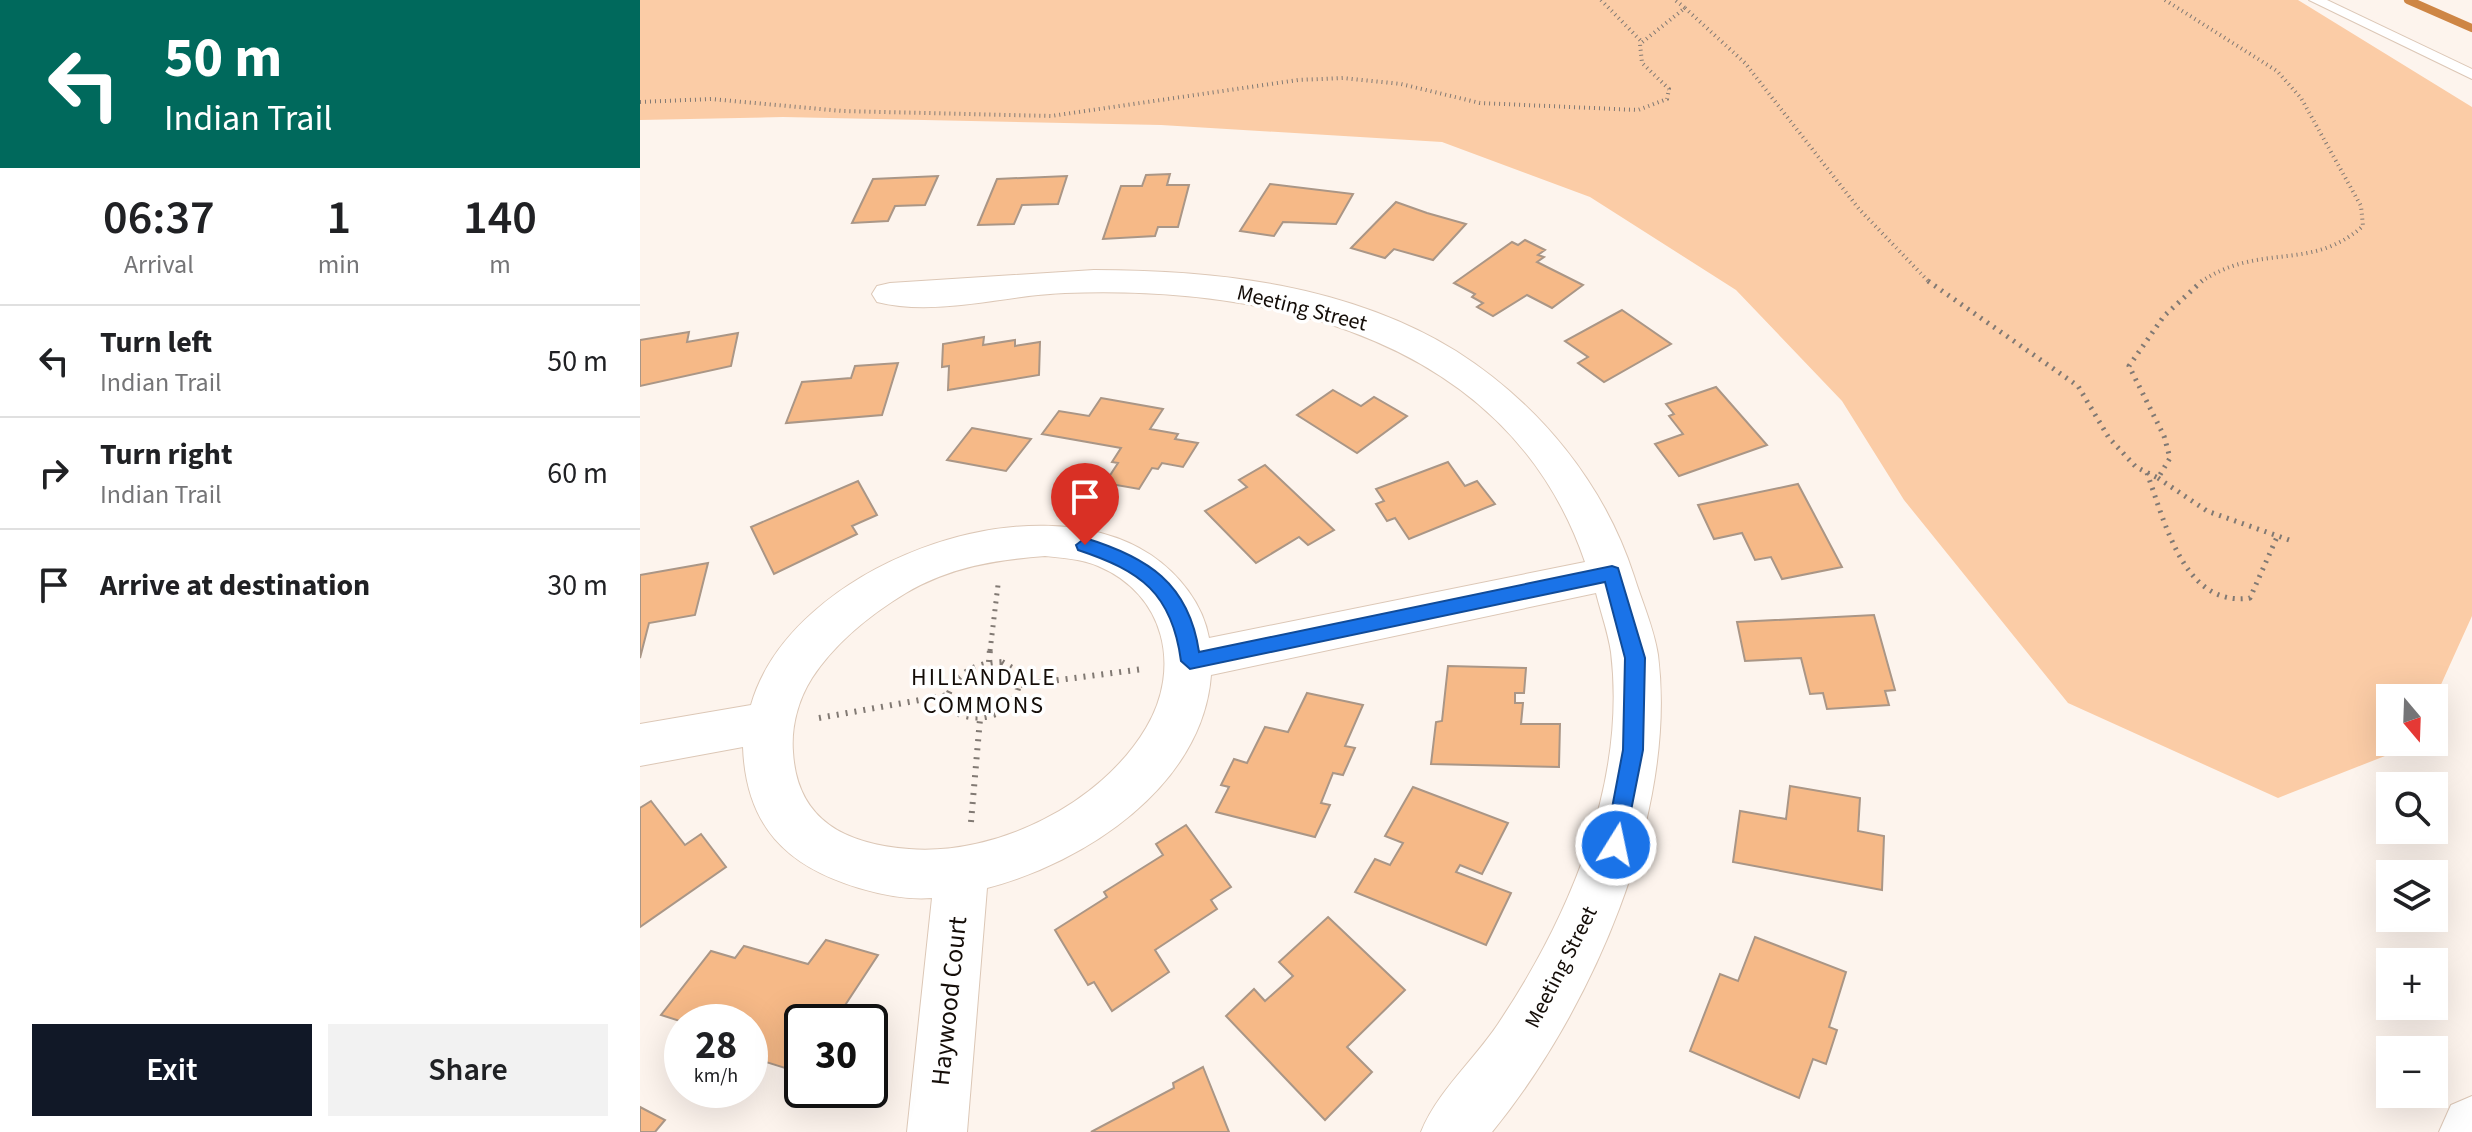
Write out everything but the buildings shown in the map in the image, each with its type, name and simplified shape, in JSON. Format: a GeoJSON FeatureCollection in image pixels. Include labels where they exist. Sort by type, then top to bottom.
{"type":"FeatureCollection","features":[{"type":"Feature","properties":{"kind":"main road","name":"Meeting Street"},"geometry":{"type":"LineString","coordinates":[[890,294],[919,296],[1059,282],[1151,283],[1233,290],[1344,314],[1410,341],[1458,369],[1504,403],[1543,443],[1584,505],[1612,573],[1635,658],[1633,750],[1616,845],[1582,933],[1525,1039],[1451,1132]]}},
{"type":"Feature","properties":{"kind":"main road"},"geometry":{"type":"LineString","coordinates":[[1045,540],[1085,545],[1119,557],[1149,574],[1172,599],[1181,618],[1170,668],[1185,697],[1169,735],[1143,772],[1107,805],[1063,835],[1026,851],[968,838],[910,874],[863,867],[822,851],[792,826],[773,795],[765,759],[769,722],[784,684],[808,648],[840,616],[876,589],[917,567],[960,551],[1003,542],[1045,540]]}},
{"type":"Feature","properties":{"kind":"main road"},"geometry":{"type":"LineString","coordinates":[[1170,668],[1612,573]]}},
{"type":"Feature","properties":{"kind":"main road"},"geometry":{"type":"LineString","coordinates":[[640,745],[769,722]]}},
{"type":"Feature","properties":{"kind":"main road","name":"Haywood Court"},"geometry":{"type":"LineString","coordinates":[[937,1132],[968,838]]}},
{"type":"Feature","properties":{"kind":"main road"},"geometry":{"type":"LineString","coordinates":[[2469,1132],[2472,1126]]}},
{"type":"Feature","properties":{"kind":"lane"},"geometry":{"type":"LineString","coordinates":[[2316,0],[2472,75]]}},
{"type":"Feature","properties":{"kind":"path"},"geometry":{"type":"LineString","coordinates":[[1601,0],[1642,42]]}},
{"type":"Feature","properties":{"kind":"path"},"geometry":{"type":"LineString","coordinates":[[1675,0],[1766,88],[1881,235],[1930,283],[2078,386],[2109,438],[2136,467],[2207,511],[2292,541]]}},
{"type":"Feature","properties":{"kind":"path"},"geometry":{"type":"LineString","coordinates":[[2158,478],[2170,458],[2164,436],[2129,366],[2148,331],[2218,269],[2251,258],[2321,253],[2345,244],[2363,226],[2361,206],[2301,98],[2277,71],[2165,0]]}},
{"type":"Feature","properties":{"kind":"path"},"geometry":{"type":"LineString","coordinates":[[640,102],[711,99],[842,111],[1051,116],[1298,80],[1343,78],[1401,84],[1480,103],[1638,110],[1667,99],[1669,89],[1642,63],[1639,52],[1642,42],[1685,8]]}},
{"type":"Feature","properties":{"kind":"path"},"geometry":{"type":"LineString","coordinates":[[2147,472],[2184,566],[2210,596],[2237,603],[2250,598],[2277,537]]}},
{"type":"Feature","properties":{"kind":"path"},"geometry":{"type":"LineString","coordinates":[[989,662],[999,572]]}},
{"type":"Feature","properties":{"kind":"path"},"geometry":{"type":"LineString","coordinates":[[989,662],[1012,666],[1019,672],[1021,685],[1015,700],[1005,710],[980,719],[959,717],[948,704],[948,695],[958,677],[989,662]]}},
{"type":"Feature","properties":{"kind":"path"},"geometry":{"type":"LineString","coordinates":[[1021,685],[1170,668]]}},
{"type":"Feature","properties":{"kind":"path"},"geometry":{"type":"LineString","coordinates":[[819,718],[948,695]]}},
{"type":"Feature","properties":{"kind":"path"},"geometry":{"type":"LineString","coordinates":[[817,726],[821,705]]}},
{"type":"Feature","properties":{"kind":"path"},"geometry":{"type":"LineString","coordinates":[[968,838],[980,719]]}},
{"type":"Feature","properties":{"kind":"shaded area"},"geometry":{"type":"Polygon","coordinates":[[[640,0],[2298,0],[2472,107],[2472,616],[2441,684],[2376,684],[2376,756],[2385,756],[2278,798],[2068,703],[1904,500],[1842,401],[1736,290],[1590,197],[1442,142],[1161,125],[783,117],[640,120],[640,0]]]}},
{"type":"Feature","properties":{"kind":"waterway"},"geometry":{"type":"LineString","coordinates":[[2408,0],[2472,28]]}},
{"type":"Feature","properties":{"kind":"district","name":"HILLANDALE COMMONS"},"geometry":{"type":"Point","coordinates":[984,691]}},
{"type":"Feature","properties":{"kind":"route"},"geometry":{"type":"LineString","coordinates":[[1085,545],[1119,557],[1149,574],[1172,599],[1186,628],[1190,661],[1612,573],[1635,658],[1633,750],[1616,845]]}}]}
